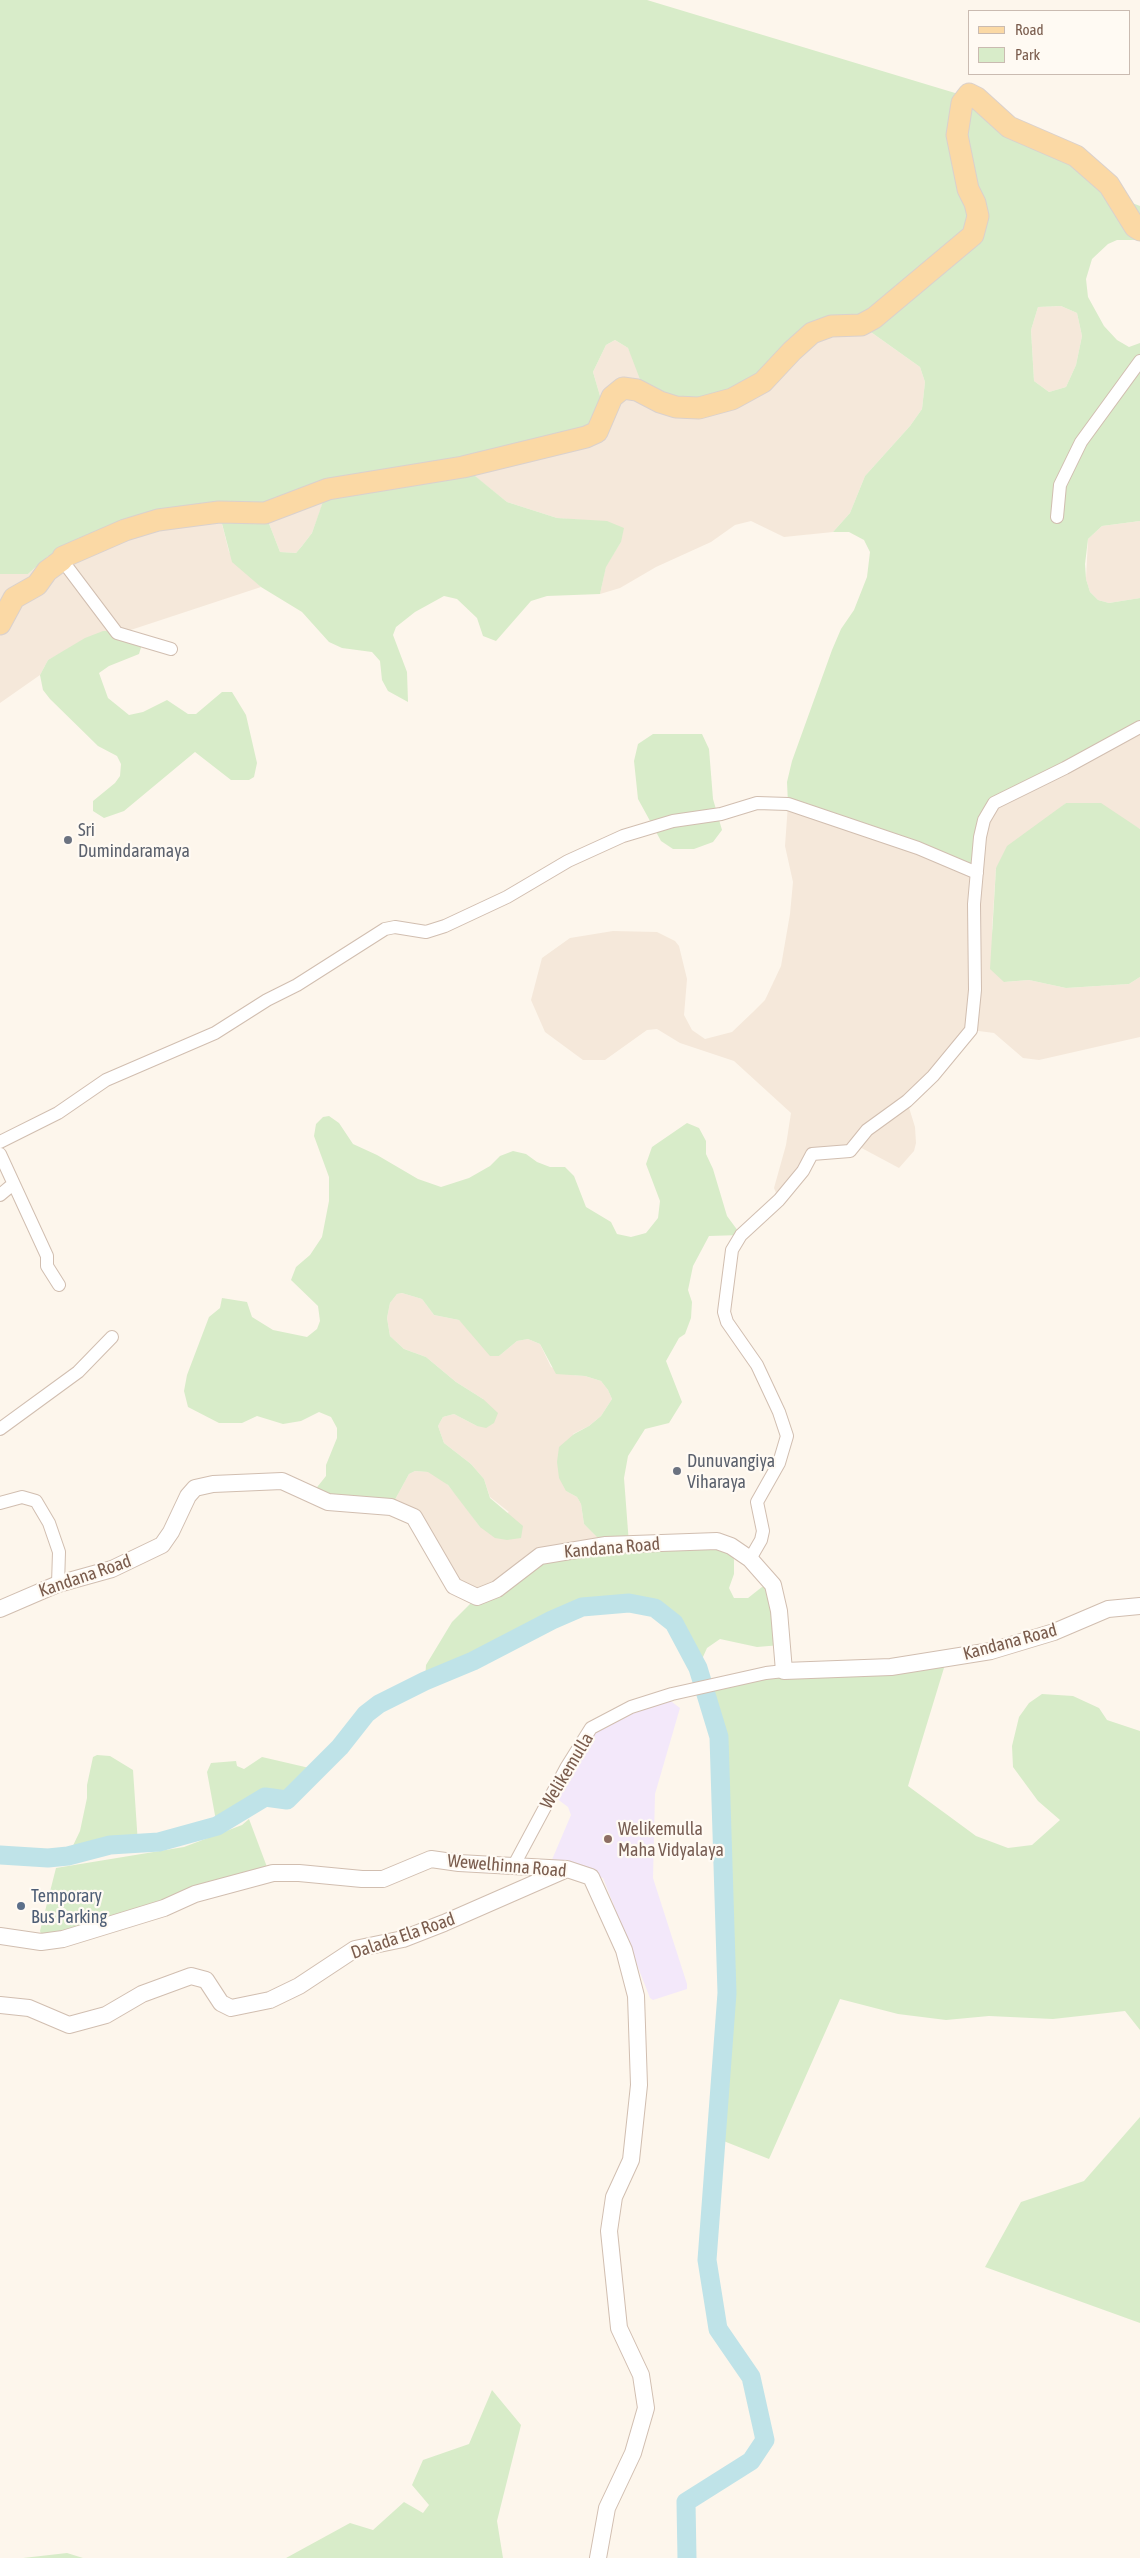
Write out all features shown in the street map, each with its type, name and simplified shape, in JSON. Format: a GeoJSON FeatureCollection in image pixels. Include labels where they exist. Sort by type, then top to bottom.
{"type":"FeatureCollection","features":[{"type":"Feature","properties":{"kind":"main road"},"geometry":{"type":"LineString","coordinates":[[0,624],[14,598],[37,585],[47,571],[62,560],[63,557],[126,530],[158,520],[219,512],[265,513],[328,489],[463,467],[586,437],[596,432],[612,397],[623,388],[637,390],[660,402],[676,407],[699,408],[732,399],[762,382],[792,350],[812,333],[831,326],[861,325],[874,318],[973,235],[978,216],[975,203],[968,189],[957,134],[962,103],[968,94],[972,94],[986,105],[1009,127],[1076,156],[1109,185],[1138,229]]}},
{"type":"Feature","properties":{"kind":"street"},"geometry":{"type":"LineString","coordinates":[[1057,517],[1060,485],[1081,442],[1140,361]]}},
{"type":"Feature","properties":{"kind":"street"},"geometry":{"type":"LineString","coordinates":[[62,560],[117,633],[171,649]]}},
{"type":"Feature","properties":{"kind":"street"},"geometry":{"type":"LineString","coordinates":[[750,1559],[761,1540],[763,1531],[758,1502],[779,1462],[787,1436],[779,1412],[756,1366],[727,1322],[724,1312],[732,1250],[742,1235],[779,1200],[803,1171],[812,1154],[850,1151],[868,1130],[907,1101],[926,1082],[962,1044],[971,1030],[975,990],[974,904],[976,873],[982,828],[994,803],[1065,768],[1140,727]]}},
{"type":"Feature","properties":{"kind":"street"},"geometry":{"type":"LineString","coordinates":[[0,1142],[58,1113],[106,1080],[215,1033],[267,1000],[298,985],[385,930],[395,927],[426,932],[445,926],[507,897],[568,861],[623,836],[673,821],[721,814],[757,803],[788,804],[918,848],[976,873]]}},
{"type":"Feature","properties":{"kind":"street"},"geometry":{"type":"LineString","coordinates":[[0,1154],[12,1185],[47,1256],[47,1266],[59,1285]]}},
{"type":"Feature","properties":{"kind":"street"},"geometry":{"type":"LineString","coordinates":[[0,1196],[12,1185]]}},
{"type":"Feature","properties":{"kind":"street"},"geometry":{"type":"LineString","coordinates":[[0,1430],[78,1372],[112,1337]]}},
{"type":"Feature","properties":{"kind":"street","name":"Kandana Road"},"geometry":{"type":"LineString","coordinates":[[0,1609],[58,1584],[112,1569],[162,1545],[171,1532],[188,1496],[195,1488],[205,1485],[267,1481],[282,1481],[328,1502],[391,1507],[414,1517],[454,1586],[477,1597],[497,1589],[540,1556],[606,1545],[717,1541],[732,1546],[750,1559],[773,1585],[779,1611],[784,1672],[892,1667],[991,1651],[1054,1632],[1108,1609],[1140,1606]]}},
{"type":"Feature","properties":{"kind":"street"},"geometry":{"type":"LineString","coordinates":[[0,1503],[22,1498],[36,1501],[49,1523],[59,1552],[58,1584]]}},
{"type":"Feature","properties":{"kind":"street","name":"Welikemulla"},"geometry":{"type":"LineString","coordinates":[[514,1866],[566,1768],[591,1728],[631,1707],[672,1694],[732,1680],[784,1672]]}},
{"type":"Feature","properties":{"kind":"street","name":"Wewelhinna Road"},"geometry":{"type":"LineString","coordinates":[[0,1936],[41,1942],[62,1939],[164,1908],[195,1894],[273,1873],[299,1872],[375,1879],[393,1876],[431,1859],[514,1866],[567,1868],[591,1877],[624,1950],[636,1996],[639,2085],[631,2160],[614,2197],[609,2231],[619,2328],[641,2375],[646,2408],[634,2453],[607,2508],[598,2558]]}},
{"type":"Feature","properties":{"kind":"street","name":"Dalada Ela Road"},"geometry":{"type":"LineString","coordinates":[[0,2005],[29,2008],[69,2025],[106,2015],[142,1994],[191,1976],[206,1980],[221,2003],[231,2008],[270,2000],[299,1986],[355,1949],[403,1939],[567,1868]]}},
{"type":"Feature","properties":{"kind":"shaded area"},"geometry":{"type":"Polygon","coordinates":[[[1061,306],[1077,313],[1082,336],[1076,365],[1066,387],[1049,392],[1034,381],[1031,330],[1038,307],[1061,306]]]}},
{"type":"Feature","properties":{"kind":"shaded area"},"geometry":{"type":"Polygon","coordinates":[[[861,325],[920,367],[925,382],[922,409],[910,426],[865,476],[850,513],[833,532],[784,537],[751,521],[735,525],[711,542],[656,567],[620,588],[600,594],[606,566],[621,542],[582,520],[557,518],[507,502],[463,467],[605,413],[593,372],[606,345],[615,340],[628,348],[635,362],[792,351],[861,325]]]}},
{"type":"Feature","properties":{"kind":"shaded area"},"geometry":{"type":"Polygon","coordinates":[[[328,489],[312,533],[296,553],[280,552],[265,513],[328,489]]]}},
{"type":"Feature","properties":{"kind":"shaded area"},"geometry":{"type":"Polygon","coordinates":[[[219,512],[229,552],[261,587],[61,653],[48,660],[40,675],[0,703],[0,574],[28,574],[48,556],[219,512]]]}},
{"type":"Feature","properties":{"kind":"shaded area"},"geometry":{"type":"Polygon","coordinates":[[[1140,521],[1140,598],[1109,603],[1098,600],[1090,592],[1086,579],[1088,539],[1102,526],[1140,521]]]}},
{"type":"Feature","properties":{"kind":"shaded area"},"geometry":{"type":"Polygon","coordinates":[[[1140,727],[1140,829],[1129,823],[1066,803],[996,868],[992,929],[1005,982],[1029,980],[1066,988],[1129,984],[1140,977],[1140,1037],[1039,1060],[1023,1058],[994,1033],[971,1030],[907,1101],[915,1127],[916,1143],[914,1151],[899,1168],[856,1145],[812,1154],[779,1200],[774,1188],[786,1145],[791,1113],[734,1061],[680,1043],[657,1029],[647,1030],[605,1060],[583,1060],[545,1032],[531,1000],[542,958],[570,938],[613,931],[657,932],[675,941],[679,946],[687,979],[684,1015],[692,1030],[705,1039],[732,1032],[765,1000],[781,966],[790,914],[793,882],[785,846],[788,804],[994,803],[1140,727]]]}},
{"type":"Feature","properties":{"kind":"shaded area"},"geometry":{"type":"Polygon","coordinates":[[[402,1293],[422,1299],[434,1315],[459,1320],[499,1356],[517,1341],[528,1339],[540,1344],[551,1367],[572,1375],[585,1376],[601,1381],[612,1399],[601,1416],[589,1426],[573,1434],[566,1491],[577,1497],[581,1504],[584,1524],[606,1545],[465,1593],[414,1517],[391,1507],[409,1474],[415,1471],[429,1472],[442,1479],[457,1495],[480,1527],[509,1512],[490,1497],[484,1479],[471,1464],[444,1443],[438,1426],[443,1417],[454,1414],[477,1426],[483,1399],[456,1382],[426,1357],[404,1349],[390,1336],[387,1318],[390,1303],[397,1294],[402,1293]]]}},
{"type":"Feature","properties":{"kind":"shaded area","name":"Welikemulla Maha Vidyalaya"},"geometry":{"type":"Polygon","coordinates":[[[668,1699],[680,1708],[655,1794],[653,1878],[687,1989],[653,2000],[650,1998],[603,1878],[551,1862],[571,1815],[568,1807],[556,1798],[556,1793],[599,1727],[668,1699]]]}},
{"type":"Feature","properties":{"kind":"green space"},"geometry":{"type":"Polygon","coordinates":[[[0,0],[647,0],[965,96],[1046,141],[1119,198],[1140,206],[1140,240],[1117,240],[1108,244],[1092,259],[1086,279],[1088,297],[1104,326],[1117,340],[1129,347],[1140,343],[1140,521],[1102,526],[1088,539],[1085,564],[1086,579],[1090,592],[1098,600],[1109,603],[1140,598],[1140,727],[994,803],[977,873],[788,804],[787,782],[792,761],[832,650],[841,629],[854,610],[867,577],[870,552],[864,540],[849,532],[833,532],[850,513],[865,476],[910,426],[922,409],[925,382],[920,367],[861,325],[831,326],[732,399],[646,395],[628,348],[615,340],[606,345],[593,372],[605,413],[601,425],[464,467],[507,502],[557,518],[607,521],[624,528],[621,542],[606,567],[600,594],[547,596],[531,601],[496,641],[483,636],[477,618],[457,599],[444,596],[415,612],[396,627],[393,635],[407,672],[408,702],[388,691],[382,680],[380,661],[372,652],[342,648],[329,642],[302,612],[261,587],[232,562],[219,512],[62,560],[48,556],[28,574],[0,574],[0,0]],[[1061,306],[1038,307],[1031,330],[1034,381],[1049,392],[1066,387],[1076,365],[1082,336],[1077,313],[1061,306]],[[327,490],[265,513],[280,552],[296,553],[312,533],[327,490]]]}},
{"type":"Feature","properties":{"kind":"green space"},"geometry":{"type":"Polygon","coordinates":[[[131,630],[143,641],[139,654],[109,666],[99,673],[108,698],[129,715],[143,712],[167,700],[188,714],[196,714],[222,692],[232,692],[246,715],[257,763],[254,777],[249,780],[231,780],[195,752],[124,811],[104,818],[93,811],[93,801],[115,783],[120,776],[121,764],[117,756],[98,746],[50,699],[43,690],[40,675],[48,660],[85,638],[103,631],[131,630]]]}},
{"type":"Feature","properties":{"kind":"green space"},"geometry":{"type":"Polygon","coordinates":[[[653,734],[702,734],[709,749],[713,799],[722,830],[713,842],[694,849],[673,849],[661,841],[638,799],[634,761],[638,744],[653,734]]]}},
{"type":"Feature","properties":{"kind":"green space"},"geometry":{"type":"Polygon","coordinates":[[[1066,803],[1101,803],[1140,829],[1140,977],[1129,984],[1066,988],[1029,980],[1004,982],[990,969],[996,868],[1007,846],[1066,803]]]}},
{"type":"Feature","properties":{"kind":"green space"},"geometry":{"type":"Polygon","coordinates":[[[329,1116],[339,1123],[353,1144],[377,1155],[418,1179],[441,1187],[469,1178],[490,1166],[500,1156],[513,1151],[526,1154],[537,1162],[550,1167],[565,1167],[574,1176],[586,1207],[611,1222],[617,1234],[631,1237],[646,1233],[658,1218],[660,1201],[646,1164],[652,1147],[687,1123],[699,1128],[706,1141],[706,1154],[713,1169],[727,1216],[741,1235],[709,1236],[693,1266],[688,1290],[692,1302],[691,1318],[685,1334],[679,1338],[666,1361],[682,1402],[669,1423],[645,1429],[628,1456],[624,1478],[629,1544],[730,1546],[734,1560],[734,1574],[729,1588],[734,1598],[748,1598],[762,1587],[773,1585],[781,1645],[757,1647],[720,1639],[707,1648],[698,1668],[674,1623],[655,1608],[629,1603],[582,1607],[552,1620],[473,1661],[425,1681],[426,1665],[452,1622],[477,1597],[540,1556],[605,1545],[584,1524],[581,1504],[577,1497],[566,1491],[559,1478],[557,1462],[559,1447],[574,1434],[589,1426],[601,1416],[612,1399],[601,1381],[585,1376],[556,1374],[540,1344],[528,1339],[517,1341],[499,1356],[490,1356],[459,1320],[434,1315],[422,1299],[402,1293],[397,1294],[390,1303],[387,1318],[390,1336],[404,1349],[426,1357],[456,1382],[483,1399],[498,1413],[494,1423],[486,1428],[477,1426],[454,1414],[443,1417],[438,1426],[444,1443],[471,1464],[484,1479],[490,1498],[523,1526],[521,1538],[507,1540],[495,1538],[480,1527],[448,1485],[428,1472],[415,1471],[409,1474],[391,1507],[310,1496],[326,1476],[326,1465],[337,1438],[337,1428],[331,1417],[319,1412],[301,1421],[283,1424],[257,1416],[242,1423],[219,1423],[188,1407],[184,1391],[187,1375],[209,1317],[220,1308],[222,1298],[247,1302],[252,1317],[273,1330],[307,1337],[317,1329],[320,1321],[318,1306],[291,1280],[296,1267],[310,1255],[322,1237],[329,1201],[329,1177],[314,1136],[316,1124],[323,1117],[329,1116]]]}},
{"type":"Feature","properties":{"kind":"green space"},"geometry":{"type":"Polygon","coordinates":[[[947,1658],[908,1786],[976,1836],[1008,1848],[1032,1845],[1060,1820],[1038,1801],[1013,1767],[1012,1746],[1019,1717],[1029,1703],[1042,1694],[1073,1696],[1099,1708],[1107,1720],[1140,1731],[1140,2030],[1125,2011],[1053,2019],[989,2016],[946,2020],[898,2014],[840,1999],[769,2159],[716,2138],[727,1993],[719,1737],[703,1686],[947,1658]]]}},
{"type":"Feature","properties":{"kind":"green space"},"geometry":{"type":"Polygon","coordinates":[[[97,1755],[110,1756],[133,1770],[138,1844],[110,1845],[68,1856],[80,1831],[93,1757],[97,1755]]]}},
{"type":"Feature","properties":{"kind":"green space"},"geometry":{"type":"Polygon","coordinates":[[[262,1757],[318,1770],[287,1800],[265,1797],[217,1826],[207,1772],[211,1763],[236,1761],[237,1766],[244,1769],[262,1757]]]}},
{"type":"Feature","properties":{"kind":"green space"},"geometry":{"type":"Polygon","coordinates":[[[249,1819],[267,1867],[147,1911],[92,1921],[50,1936],[42,1936],[40,1931],[56,1868],[184,1847],[242,1825],[249,1819]]]}},
{"type":"Feature","properties":{"kind":"green space"},"geometry":{"type":"Polygon","coordinates":[[[1140,2117],[1140,2323],[985,2267],[1021,2202],[1084,2181],[1140,2117]]]}},
{"type":"Feature","properties":{"kind":"green space"},"geometry":{"type":"Polygon","coordinates":[[[492,2390],[521,2425],[497,2521],[503,2558],[286,2558],[350,2523],[373,2530],[404,2502],[423,2513],[429,2505],[412,2485],[423,2460],[469,2444],[492,2390]]]}},
{"type":"Feature","properties":{"kind":"green space"},"geometry":{"type":"Polygon","coordinates":[[[67,2553],[83,2558],[23,2558],[67,2553]]]}},
{"type":"Feature","properties":{"kind":"waterway"},"geometry":{"type":"LineString","coordinates":[[0,1855],[48,1858],[68,1856],[110,1845],[159,1842],[217,1826],[265,1797],[287,1800],[340,1747],[366,1714],[379,1704],[425,1681],[473,1661],[552,1620],[582,1607],[629,1603],[655,1608],[674,1623],[698,1668],[719,1737],[727,1993],[707,2260],[718,2329],[751,2377],[765,2440],[751,2461],[686,2502],[687,2558]]}},
{"type":"Feature","properties":{"kind":"place","name":"Sri Dumindaramaya"},"geometry":{"type":"Point","coordinates":[68,840]}},
{"type":"Feature","properties":{"kind":"place","name":"Dunuvangiya Viharaya"},"geometry":{"type":"Point","coordinates":[677,1471]}},
{"type":"Feature","properties":{"kind":"place","name":"Welikemulla Maha Vidyalaya"},"geometry":{"type":"Point","coordinates":[608,1839]}},
{"type":"Feature","properties":{"kind":"place","name":"Temporary Bus Parking"},"geometry":{"type":"Point","coordinates":[21,1906]}}]}
